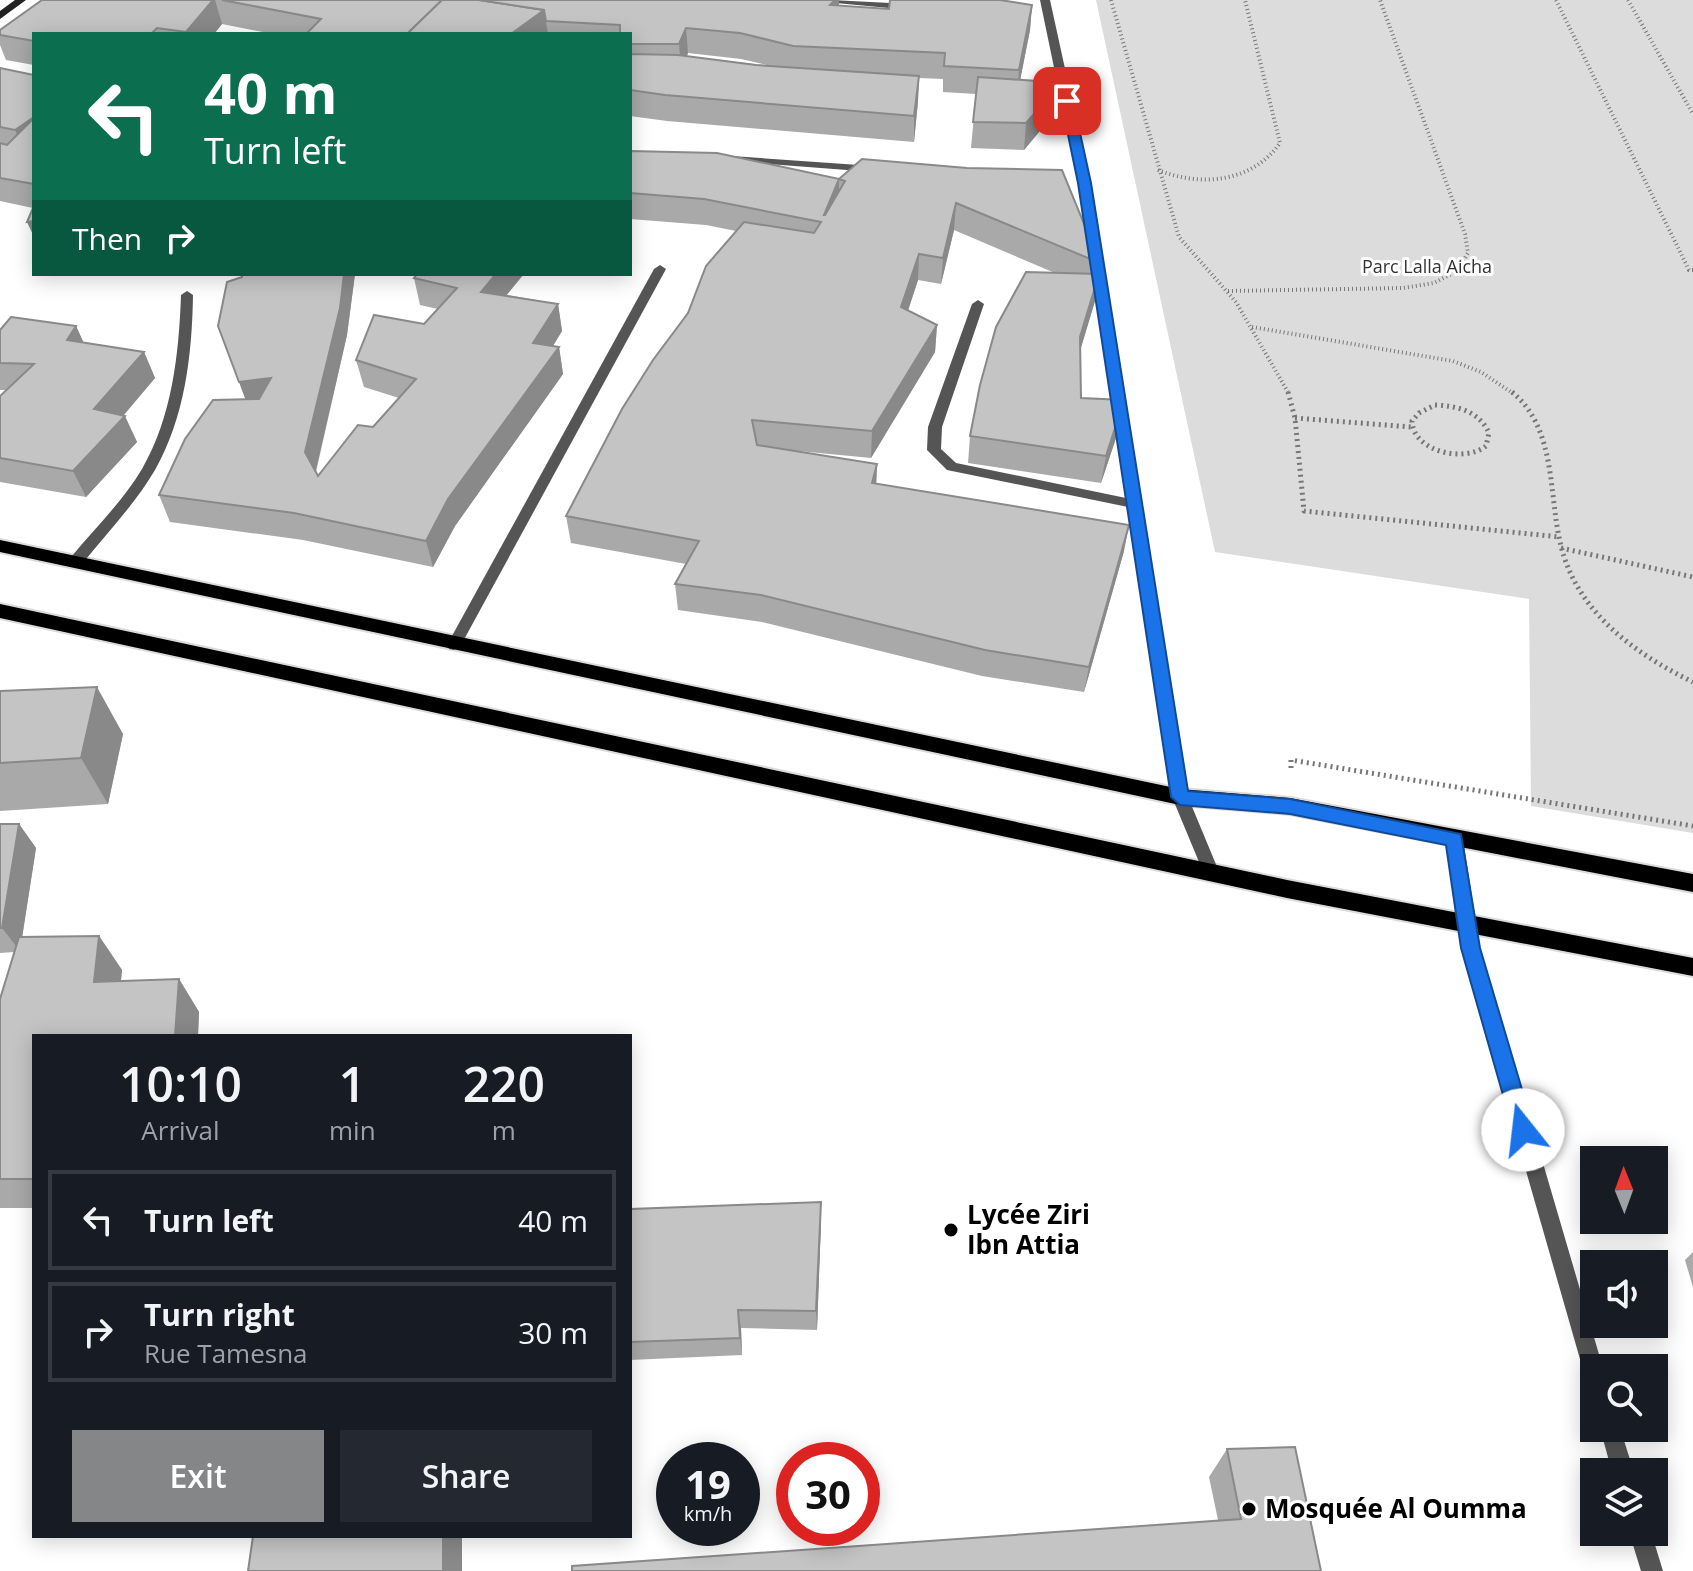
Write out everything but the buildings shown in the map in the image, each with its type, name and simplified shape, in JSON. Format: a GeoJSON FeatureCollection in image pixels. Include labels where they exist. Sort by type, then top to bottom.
{"type":"FeatureCollection","features":[{"type":"Feature","properties":{"kind":"main road"},"geometry":{"type":"LineString","coordinates":[[0,546],[1180,797],[1290,806],[1693,883]]}},
{"type":"Feature","properties":{"kind":"main road"},"geometry":{"type":"LineString","coordinates":[[0,611],[1212,874],[1693,967]]}},
{"type":"Feature","properties":{"kind":"street"},"geometry":{"type":"LineString","coordinates":[[0,16],[21,0]]}},
{"type":"Feature","properties":{"kind":"street"},"geometry":{"type":"LineString","coordinates":[[836,0],[927,8]]}},
{"type":"Feature","properties":{"kind":"street"},"geometry":{"type":"LineString","coordinates":[[1045,0],[1084,183],[1180,797],[1212,874]]}},
{"type":"Feature","properties":{"kind":"street"},"geometry":{"type":"LineString","coordinates":[[1034,18],[1049,19]]}},
{"type":"Feature","properties":{"kind":"street"},"geometry":{"type":"LineString","coordinates":[[718,159],[893,170]]}},
{"type":"Feature","properties":{"kind":"street"},"geometry":{"type":"LineString","coordinates":[[1068,182],[1084,183]]}},
{"type":"Feature","properties":{"kind":"street"},"geometry":{"type":"LineString","coordinates":[[454,645],[660,269]]}},
{"type":"Feature","properties":{"kind":"street"},"geometry":{"type":"LineString","coordinates":[[77,560],[147,471],[168,428],[187,327],[187,295]]}},
{"type":"Feature","properties":{"kind":"street"},"geometry":{"type":"LineString","coordinates":[[978,304],[935,427],[934,450],[952,467],[1135,504]]}},
{"type":"Feature","properties":{"kind":"street"},"geometry":{"type":"LineString","coordinates":[[1455,839],[1471,948],[1589,1354]]}},
{"type":"Feature","properties":{"kind":"street"},"geometry":{"type":"LineString","coordinates":[[1644,1546],[1652,1571]]}},
{"type":"Feature","properties":{"kind":"path"},"geometry":{"type":"LineString","coordinates":[[1111,0],[1179,237],[1204,269],[1227,291],[1283,379],[1295,418],[1304,511],[1560,537]]}},
{"type":"Feature","properties":{"kind":"path"},"geometry":{"type":"LineString","coordinates":[[1158,170],[1188,180],[1207,181],[1263,163],[1274,154],[1280,143],[1245,0]]}},
{"type":"Feature","properties":{"kind":"path"},"geometry":{"type":"LineString","coordinates":[[1227,291],[1403,288],[1434,283],[1457,271],[1468,253],[1465,234],[1380,0]]}},
{"type":"Feature","properties":{"kind":"path"},"geometry":{"type":"LineString","coordinates":[[1556,0],[1689,270],[1693,270]]}},
{"type":"Feature","properties":{"kind":"path"},"geometry":{"type":"LineString","coordinates":[[1628,0],[1693,114]]}},
{"type":"Feature","properties":{"kind":"path"},"geometry":{"type":"LineString","coordinates":[[1251,327],[1446,359],[1471,367],[1503,385],[1528,407],[1539,424],[1561,548],[1581,591],[1618,634],[1667,670],[1693,682]]}},
{"type":"Feature","properties":{"kind":"path"},"geometry":{"type":"LineString","coordinates":[[1451,405],[1480,418],[1489,427],[1491,438],[1486,448],[1475,454],[1459,456],[1427,447],[1411,427],[1413,417],[1421,409],[1451,405]]}},
{"type":"Feature","properties":{"kind":"path"},"geometry":{"type":"LineString","coordinates":[[1295,418],[1411,427]]}},
{"type":"Feature","properties":{"kind":"path"},"geometry":{"type":"LineString","coordinates":[[1561,548],[1693,577]]}},
{"type":"Feature","properties":{"kind":"path"},"geometry":{"type":"LineString","coordinates":[[1290,806],[1291,760],[1693,826]]}},
{"type":"Feature","properties":{"kind":"green space","name":"Parc Lalla Aicha"},"geometry":{"type":"Polygon","coordinates":[[[1096,0],[1693,0],[1693,833],[1531,806],[1529,599],[1215,552],[1096,0]]]}},
{"type":"Feature","properties":{"kind":"place","name":"Lycée Ziri Ibn Attia"},"geometry":{"type":"Point","coordinates":[951,1230]}},
{"type":"Feature","properties":{"kind":"place","name":"Mosquée Al Oumma"},"geometry":{"type":"Point","coordinates":[1249,1509]}},
{"type":"Feature","properties":{"kind":"route"},"geometry":{"type":"LineString","coordinates":[[1067,101],[1084,183],[1180,797],[1290,806],[1455,839],[1471,948],[1523,1130]]}}]}
